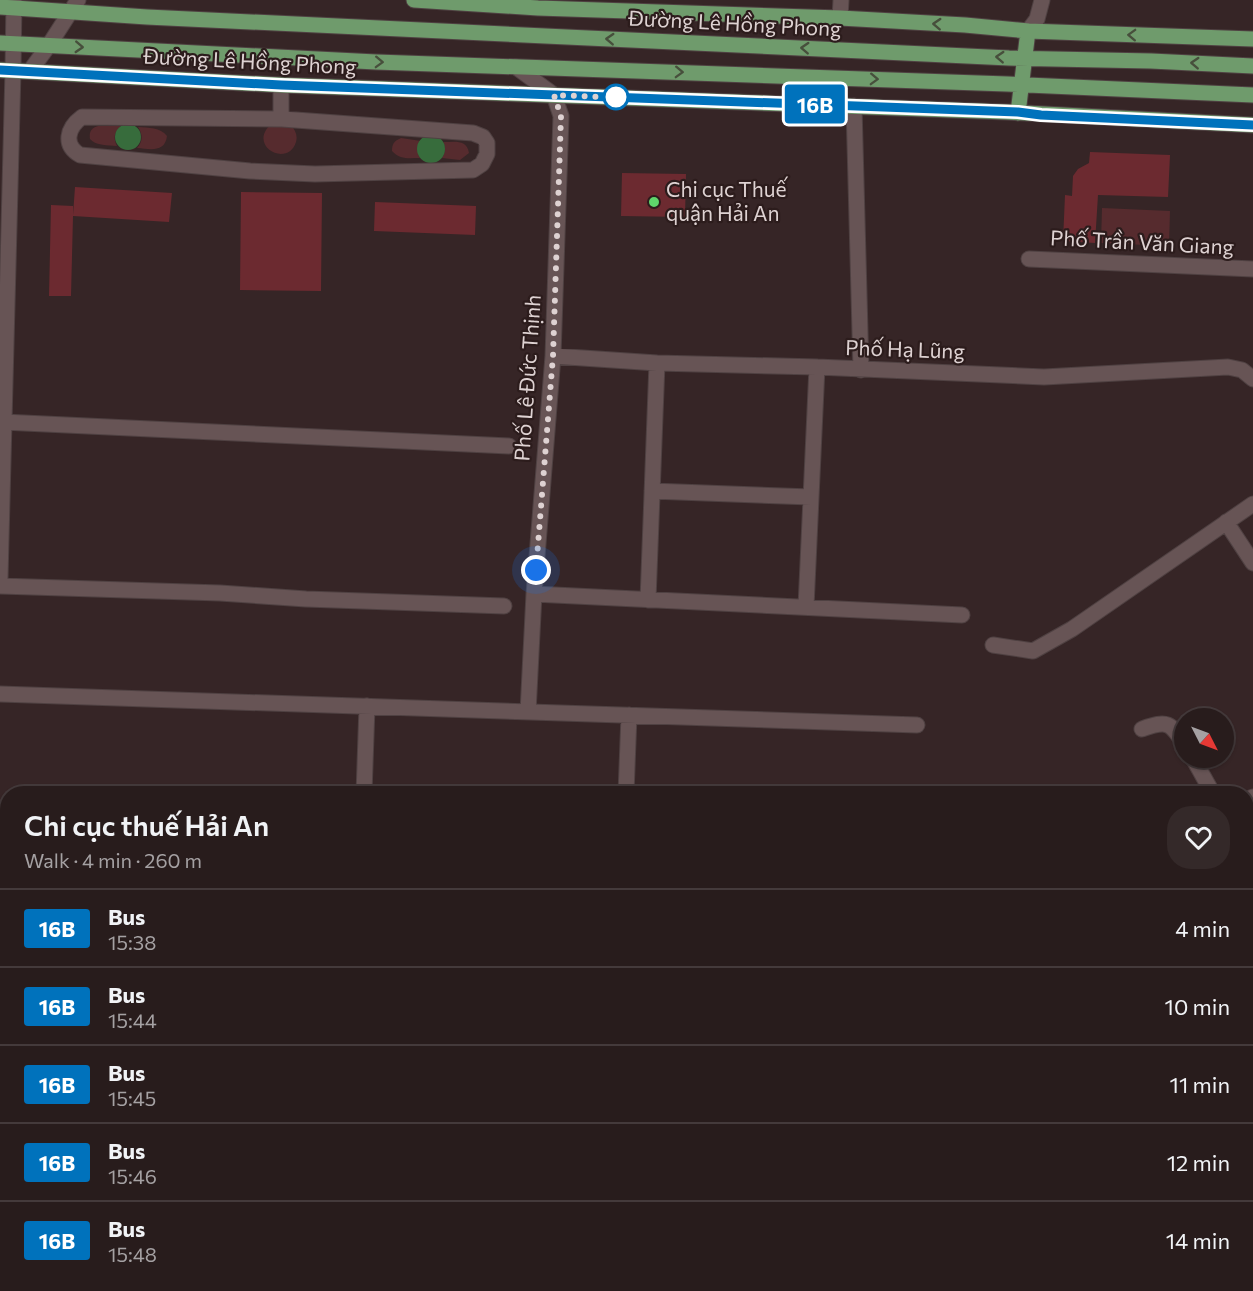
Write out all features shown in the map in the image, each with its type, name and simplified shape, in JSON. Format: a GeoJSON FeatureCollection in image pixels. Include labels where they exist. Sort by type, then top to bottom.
{"type":"FeatureCollection","features":[{"type":"Feature","properties":{"kind":"main road","name":"Đường Lê Hồng Phong"},"geometry":{"type":"LineString","coordinates":[[414,0],[538,8],[840,18],[1028,31],[1253,39]]}},
{"type":"Feature","properties":{"kind":"main road","name":"Đường Lê Hồng Phong"},"geometry":{"type":"LineString","coordinates":[[9,5],[74,6],[182,18],[1023,58],[1253,66]]}},
{"type":"Feature","properties":{"kind":"main road"},"geometry":{"type":"LineString","coordinates":[[1018,112],[1028,31]]}},
{"type":"Feature","properties":{"kind":"main road","name":"Đường Lê Hồng Phong"},"geometry":{"type":"LineString","coordinates":[[7,43],[376,62],[1021,84],[1253,95]]}},
{"type":"Feature","properties":{"kind":"main road","name":"Đường Lê Hồng Phong"},"geometry":{"type":"LineString","coordinates":[[7,70],[281,85],[1018,112],[1253,125]]}},
{"type":"Feature","properties":{"kind":"street"},"geometry":{"type":"LineString","coordinates":[[840,18],[841,0]]}},
{"type":"Feature","properties":{"kind":"street"},"geometry":{"type":"LineString","coordinates":[[1028,31],[1037,19],[1042,0]]}},
{"type":"Feature","properties":{"kind":"street"},"geometry":{"type":"LineString","coordinates":[[0,578],[9,5]]}},
{"type":"Feature","properties":{"kind":"street"},"geometry":{"type":"LineString","coordinates":[[30,71],[50,45],[74,6]]}},
{"type":"Feature","properties":{"kind":"street"},"geometry":{"type":"LineString","coordinates":[[516,67],[554,95]]}},
{"type":"Feature","properties":{"kind":"street"},"geometry":{"type":"LineString","coordinates":[[281,85],[282,119]]}},
{"type":"Feature","properties":{"kind":"street","name":"Phố Lê Đức Thịnh"},"geometry":{"type":"LineString","coordinates":[[528,712],[534,594],[553,356],[561,116],[554,95]]}},
{"type":"Feature","properties":{"kind":"street"},"geometry":{"type":"LineString","coordinates":[[854,106],[861,370]]}},
{"type":"Feature","properties":{"kind":"street"},"geometry":{"type":"LineString","coordinates":[[82,117],[282,119],[473,133],[483,137],[487,143],[487,154],[482,164],[473,170],[315,174],[250,171],[80,155],[70,146],[70,129],[82,117]]}},
{"type":"Feature","properties":{"kind":"street","name":"Phố Trần Văn Giang"},"geometry":{"type":"LineString","coordinates":[[1029,259],[1253,269]]}},
{"type":"Feature","properties":{"kind":"street","name":"Phố Hạ Lũng"},"geometry":{"type":"LineString","coordinates":[[553,356],[657,363],[1044,377],[1228,367],[1242,370],[1253,379]]}},
{"type":"Feature","properties":{"kind":"street"},"geometry":{"type":"LineString","coordinates":[[648,600],[657,363]]}},
{"type":"Feature","properties":{"kind":"street"},"geometry":{"type":"LineString","coordinates":[[806,608],[817,368]]}},
{"type":"Feature","properties":{"kind":"street"},"geometry":{"type":"LineString","coordinates":[[3,422],[509,446]]}},
{"type":"Feature","properties":{"kind":"street"},"geometry":{"type":"LineString","coordinates":[[652,491],[811,497]]}},
{"type":"Feature","properties":{"kind":"street"},"geometry":{"type":"LineString","coordinates":[[993,645],[1034,651],[1072,629],[1253,504]]}},
{"type":"Feature","properties":{"kind":"street"},"geometry":{"type":"LineString","coordinates":[[1226,522],[1253,562]]}},
{"type":"Feature","properties":{"kind":"street"},"geometry":{"type":"LineString","coordinates":[[0,586],[504,606]]}},
{"type":"Feature","properties":{"kind":"street"},"geometry":{"type":"LineString","coordinates":[[534,594],[962,615]]}},
{"type":"Feature","properties":{"kind":"street"},"geometry":{"type":"LineString","coordinates":[[0,694],[917,725]]}},
{"type":"Feature","properties":{"kind":"street"},"geometry":{"type":"LineString","coordinates":[[364,786],[367,706]]}},
{"type":"Feature","properties":{"kind":"street"},"geometry":{"type":"LineString","coordinates":[[626,786],[629,716]]}},
{"type":"Feature","properties":{"kind":"street"},"geometry":{"type":"LineString","coordinates":[[1142,729],[1159,723],[1165,724],[1174,731]]}},
{"type":"Feature","properties":{"kind":"street"},"geometry":{"type":"LineString","coordinates":[[1199,768],[1209,786]]}},
{"type":"Feature","properties":{"kind":"shaded area"},"geometry":{"type":"Polygon","coordinates":[[[128,124],[138,127],[141,137],[138,147],[128,150],[118,147],[115,137],[118,127],[128,124]]]}},
{"type":"Feature","properties":{"kind":"shaded area"},"geometry":{"type":"Polygon","coordinates":[[[270,125],[291,125],[297,137],[292,150],[278,154],[266,147],[264,133],[270,125]]]}},
{"type":"Feature","properties":{"kind":"shaded area"},"geometry":{"type":"Polygon","coordinates":[[[98,126],[121,126],[115,135],[117,146],[99,144],[90,139],[91,131],[98,126]]]}},
{"type":"Feature","properties":{"kind":"shaded area"},"geometry":{"type":"Polygon","coordinates":[[[138,127],[161,131],[167,136],[166,141],[156,149],[137,148],[142,138],[138,127]]]}},
{"type":"Feature","properties":{"kind":"shaded area"},"geometry":{"type":"Polygon","coordinates":[[[431,135],[441,139],[445,149],[441,159],[431,163],[421,159],[417,149],[421,139],[431,135]]]}},
{"type":"Feature","properties":{"kind":"shaded area"},"geometry":{"type":"Polygon","coordinates":[[[401,138],[421,141],[418,149],[420,158],[401,157],[392,151],[394,143],[401,138]]]}},
{"type":"Feature","properties":{"kind":"shaded area"},"geometry":{"type":"Polygon","coordinates":[[[443,142],[463,143],[469,153],[460,160],[442,158],[445,150],[443,142]]]}},
{"type":"Feature","properties":{"kind":"shaded area"},"geometry":{"type":"Polygon","coordinates":[[[1102,208],[1170,211],[1169,246],[1101,243],[1102,208]]]}},
{"type":"Feature","properties":{"kind":"building"},"geometry":{"type":"Polygon","coordinates":[[[1090,152],[1170,155],[1168,197],[1098,195],[1095,243],[1063,241],[1065,195],[1072,196],[1073,176],[1078,169],[1089,163],[1090,152]]]}},
{"type":"Feature","properties":{"kind":"building"},"geometry":{"type":"Polygon","coordinates":[[[622,173],[686,174],[685,217],[621,216],[622,173]]]}},
{"type":"Feature","properties":{"kind":"building"},"geometry":{"type":"Polygon","coordinates":[[[75,187],[172,193],[169,222],[73,216],[71,296],[49,296],[51,205],[73,206],[73,215],[75,187]]]}},
{"type":"Feature","properties":{"kind":"building"},"geometry":{"type":"Polygon","coordinates":[[[241,192],[322,193],[321,291],[240,290],[241,192]]]}},
{"type":"Feature","properties":{"kind":"building"},"geometry":{"type":"Polygon","coordinates":[[[375,202],[476,206],[475,235],[374,231],[375,202]]]}},
{"type":"Feature","properties":{"kind":"bus line","name":"16B"},"geometry":{"type":"LineString","coordinates":[[0,70],[281,85],[1018,112],[1253,125]]}},
{"type":"Feature","properties":{"kind":"place","name":"Chi cục Thuế quận Hải An"},"geometry":{"type":"Point","coordinates":[654,202]}},
{"type":"Feature","properties":{"kind":"route"},"geometry":{"type":"LineString","coordinates":[[536,570],[553,356],[561,116],[554,95],[623,98],[616,97]]}}]}
